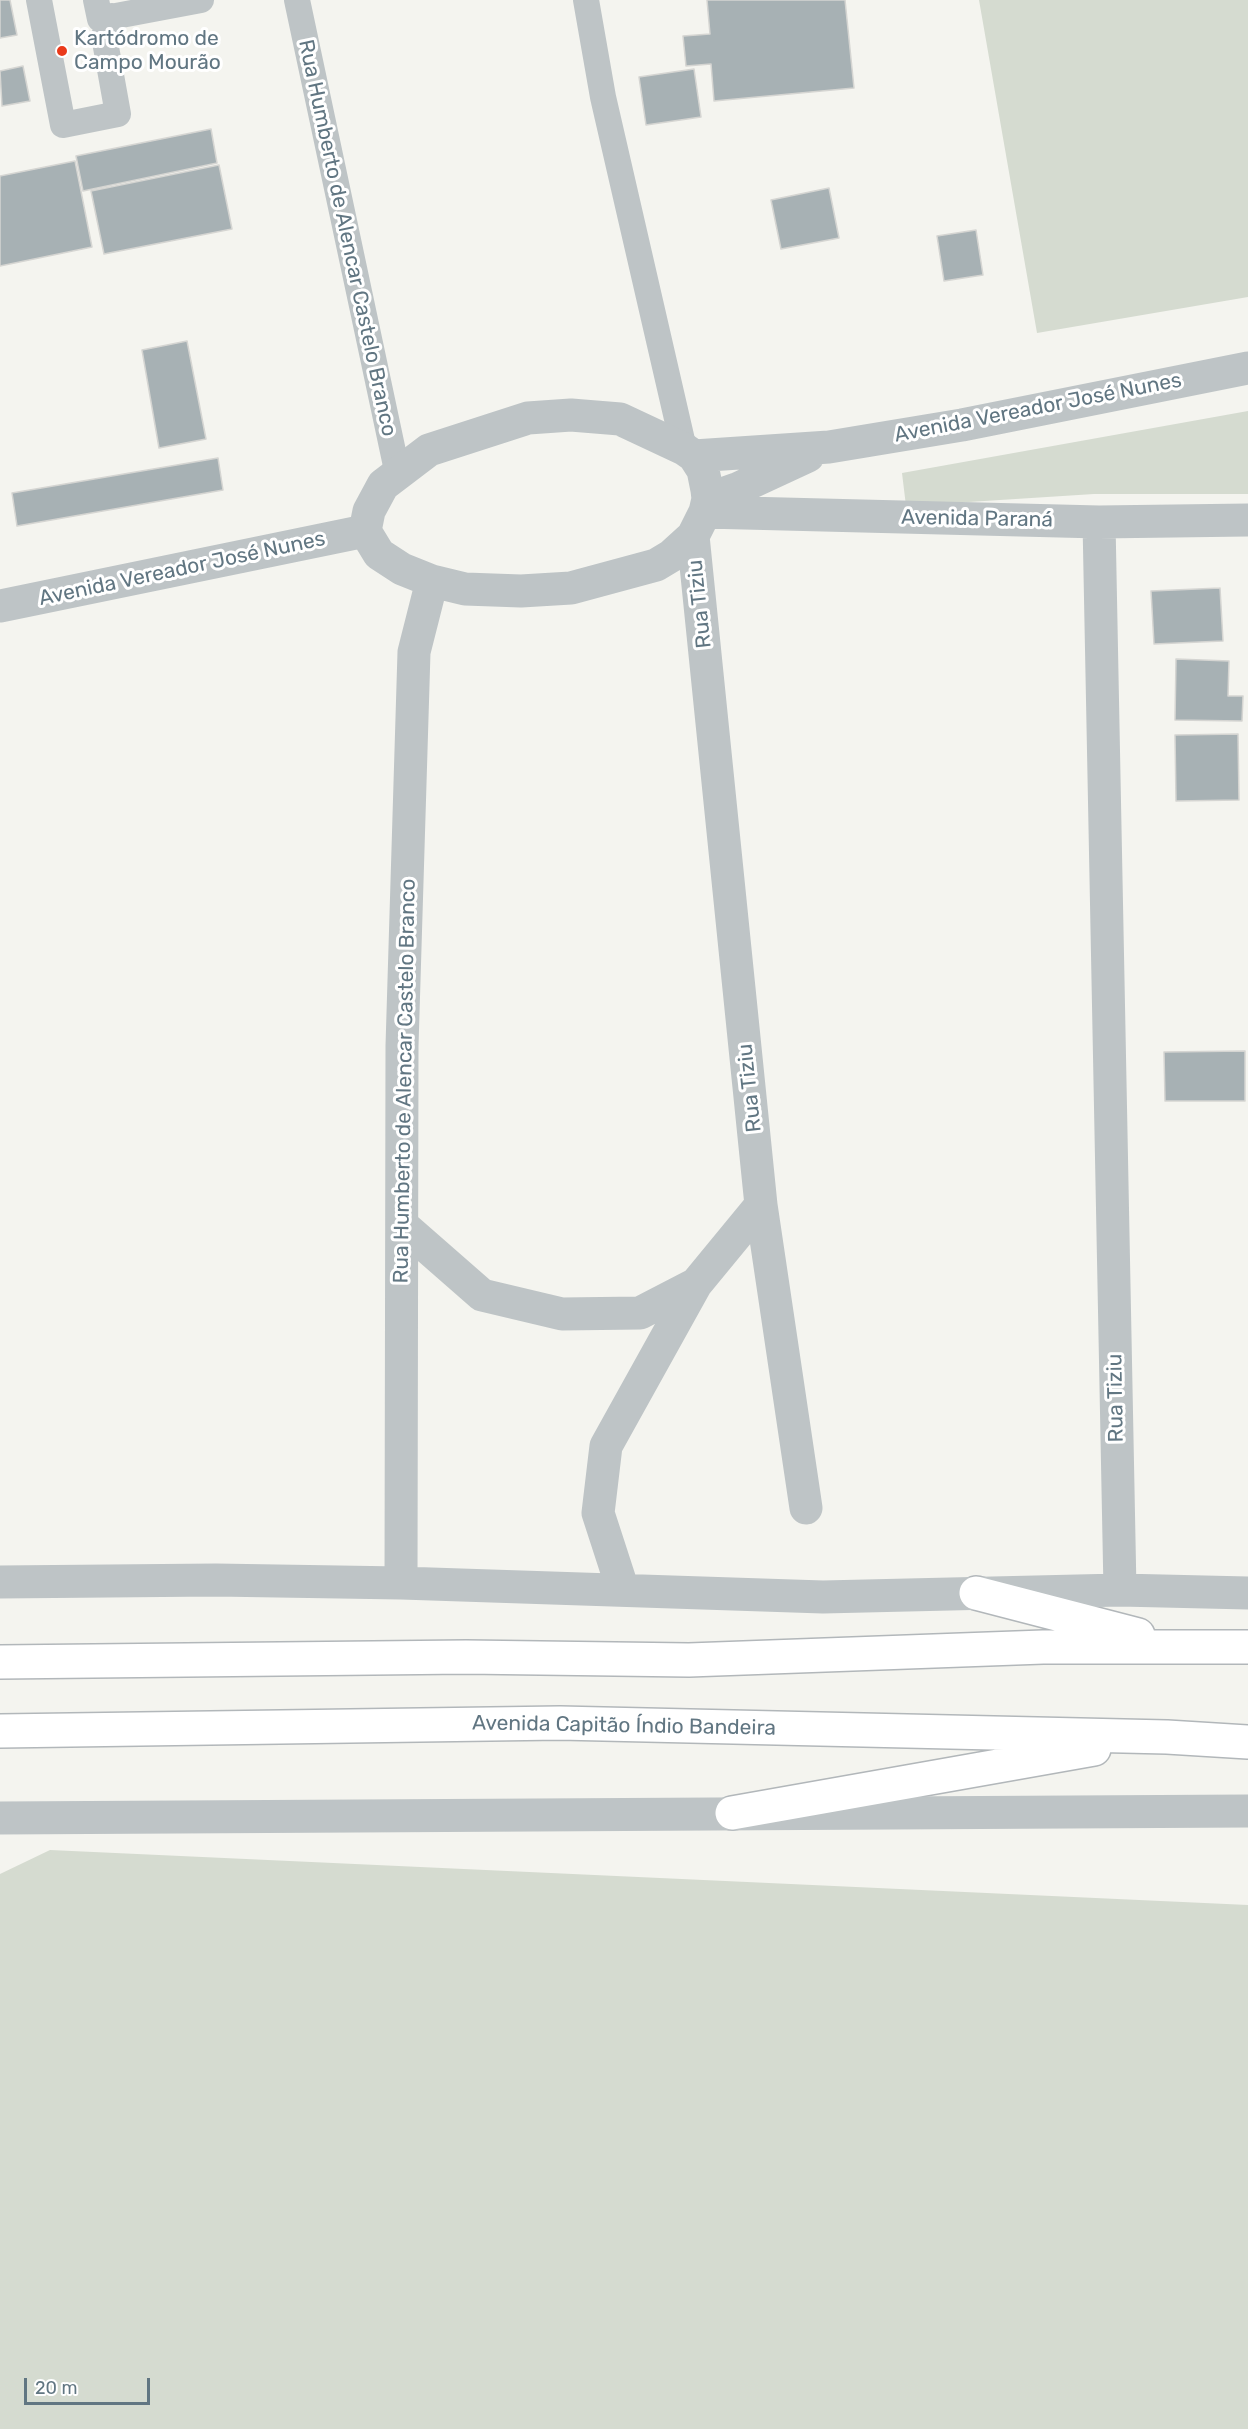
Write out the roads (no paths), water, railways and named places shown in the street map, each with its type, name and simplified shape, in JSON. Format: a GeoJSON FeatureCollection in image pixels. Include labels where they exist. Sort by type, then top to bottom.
{"type":"FeatureCollection","features":[{"type":"Feature","properties":{"kind":"main road"},"geometry":{"type":"LineString","coordinates":[[976,1593],[1186,1647]]}},
{"type":"Feature","properties":{"kind":"main road"},"geometry":{"type":"LineString","coordinates":[[0,1662],[466,1657],[690,1660],[1043,1647],[1248,1647]]}},
{"type":"Feature","properties":{"kind":"main road","name":"Avenida Capitão Índio Bandeira"},"geometry":{"type":"LineString","coordinates":[[0,1731],[560,1723],[1167,1737],[1248,1742]]}},
{"type":"Feature","properties":{"kind":"main road"},"geometry":{"type":"LineString","coordinates":[[732,1813],[1167,1737]]}},
{"type":"Feature","properties":{"kind":"street","name":"Avenida Vereador José Nunes"},"geometry":{"type":"LineString","coordinates":[[689,453],[829,447],[962,425],[1248,368]]}},
{"type":"Feature","properties":{"kind":"street"},"geometry":{"type":"LineString","coordinates":[[689,453],[620,419],[571,415],[528,418],[429,450],[383,485],[369,511],[365,531],[379,554],[402,569],[465,589],[521,591],[571,588],[656,565],[671,556],[702,516]]}},
{"type":"Feature","properties":{"kind":"street","name":"Avenida Vereador José Nunes"},"geometry":{"type":"LineString","coordinates":[[702,516],[739,488],[829,447]]}},
{"type":"Feature","properties":{"kind":"street","name":"Rua Tiziu"},"geometry":{"type":"LineString","coordinates":[[689,453],[703,470],[702,516],[762,1205],[806,1508]]}},
{"type":"Feature","properties":{"kind":"street","name":"Avenida Paraná"},"geometry":{"type":"LineString","coordinates":[[702,516],[1099,522],[1248,520]]}},
{"type":"Feature","properties":{"kind":"street","name":"Rua Tiziu"},"geometry":{"type":"LineString","coordinates":[[1099,522],[1120,1590]]}},
{"type":"Feature","properties":{"kind":"street","name":"Avenida Vereador José Nunes"},"geometry":{"type":"LineString","coordinates":[[0,606],[365,531]]}},
{"type":"Feature","properties":{"kind":"street","name":"Rua Humberto de Alencar Castelo Branco"},"geometry":{"type":"LineString","coordinates":[[401,1583],[402,1046],[414,652],[432,580]]}},
{"type":"Feature","properties":{"kind":"street"},"geometry":{"type":"LineString","coordinates":[[623,1590],[598,1513],[606,1446],[696,1284],[762,1205]]}},
{"type":"Feature","properties":{"kind":"street"},"geometry":{"type":"LineString","coordinates":[[402,1225],[482,1295],[562,1314],[640,1313],[696,1284]]}},
{"type":"Feature","properties":{"kind":"street"},"geometry":{"type":"LineString","coordinates":[[0,1582],[216,1580],[401,1583],[823,1597],[1120,1590],[1248,1593]]}},
{"type":"Feature","properties":{"kind":"street"},"geometry":{"type":"LineString","coordinates":[[0,1818],[1248,1811]]}},
{"type":"Feature","properties":{"kind":"lane"},"geometry":{"type":"LineString","coordinates":[[39,0],[63,125],[118,114],[104,36],[104,8],[201,0]]}},
{"type":"Feature","properties":{"kind":"lane","name":"Rua Humberto de Alencar Castelo Branco"},"geometry":{"type":"LineString","coordinates":[[297,0],[398,475]]}},
{"type":"Feature","properties":{"kind":"lane"},"geometry":{"type":"LineString","coordinates":[[586,0],[603,98],[689,453]]}},
{"type":"Feature","properties":{"kind":"place","name":"Kartódromo de Campo Mourão"},"geometry":{"type":"Point","coordinates":[62,51]}}]}
